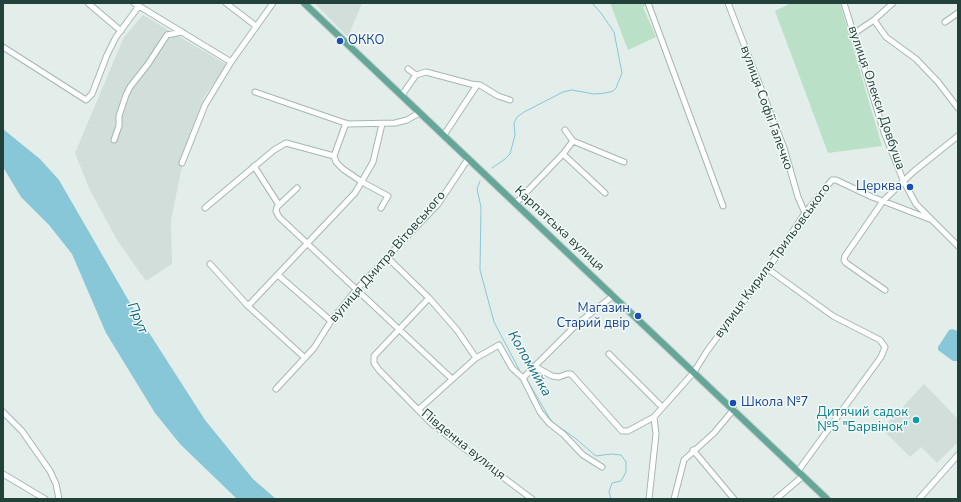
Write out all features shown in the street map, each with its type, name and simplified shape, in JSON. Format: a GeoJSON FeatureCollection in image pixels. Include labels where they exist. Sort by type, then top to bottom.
{"type":"FeatureCollection","features":[{"type":"Feature","properties":{"kind":"main road","name":"Карпатська вулиця"},"geometry":{"type":"LineString","coordinates":[[304,3],[734,409],[827,499]]}},
{"type":"Feature","properties":{"kind":"street"},"geometry":{"type":"LineString","coordinates":[[88,3],[121,31]]}},
{"type":"Feature","properties":{"kind":"street"},"geometry":{"type":"LineString","coordinates":[[226,3],[256,26]]}},
{"type":"Feature","properties":{"kind":"street"},"geometry":{"type":"LineString","coordinates":[[182,163],[202,110],[231,62],[272,3]]}},
{"type":"Feature","properties":{"kind":"street"},"geometry":{"type":"LineString","coordinates":[[648,3],[722,206]]}},
{"type":"Feature","properties":{"kind":"street","name":"вулиця Софії Галечко"},"geometry":{"type":"LineString","coordinates":[[728,3],[784,148],[804,213]]}},
{"type":"Feature","properties":{"kind":"street","name":"вулиця Олекси Довбуша"},"geometry":{"type":"LineString","coordinates":[[844,3],[884,132],[904,180],[916,204],[958,246]]}},
{"type":"Feature","properties":{"kind":"street"},"geometry":{"type":"LineString","coordinates":[[853,34],[874,20],[893,3]]}},
{"type":"Feature","properties":{"kind":"street"},"geometry":{"type":"LineString","coordinates":[[3,48],[84,100],[92,94],[107,55],[136,5],[231,62]]}},
{"type":"Feature","properties":{"kind":"street"},"geometry":{"type":"LineString","coordinates":[[945,22],[958,13]]}},
{"type":"Feature","properties":{"kind":"street"},"geometry":{"type":"LineString","coordinates":[[874,20],[886,37],[916,59],[938,82],[958,108]]}},
{"type":"Feature","properties":{"kind":"street"},"geometry":{"type":"LineString","coordinates":[[114,140],[119,126],[120,116],[126,95],[130,87],[148,64],[167,35],[182,32]]}},
{"type":"Feature","properties":{"kind":"street"},"geometry":{"type":"LineString","coordinates":[[408,69],[416,75]]}},
{"type":"Feature","properties":{"kind":"street"},"geometry":{"type":"LineString","coordinates":[[402,95],[416,75],[426,72],[477,85],[510,100]]}},
{"type":"Feature","properties":{"kind":"street"},"geometry":{"type":"LineString","coordinates":[[444,135],[477,85]]}},
{"type":"Feature","properties":{"kind":"street"},"geometry":{"type":"LineString","coordinates":[[255,92],[346,123],[382,124],[403,122],[419,113]]}},
{"type":"Feature","properties":{"kind":"street"},"geometry":{"type":"LineString","coordinates":[[346,123],[334,156],[336,162],[343,169],[362,182],[388,196],[381,208]]}},
{"type":"Feature","properties":{"kind":"street"},"geometry":{"type":"LineString","coordinates":[[248,306],[350,200],[373,162],[382,124]]}},
{"type":"Feature","properties":{"kind":"street"},"geometry":{"type":"LineString","coordinates":[[565,130],[573,141],[624,162]]}},
{"type":"Feature","properties":{"kind":"street"},"geometry":{"type":"LineString","coordinates":[[885,290],[844,260],[883,201],[904,180],[958,136]]}},
{"type":"Feature","properties":{"kind":"street"},"geometry":{"type":"LineString","coordinates":[[516,203],[563,154],[573,141]]}},
{"type":"Feature","properties":{"kind":"street"},"geometry":{"type":"LineString","coordinates":[[205,208],[254,166],[284,143],[293,144],[334,156]]}},
{"type":"Feature","properties":{"kind":"street"},"geometry":{"type":"LineString","coordinates":[[563,154],[605,193]]}},
{"type":"Feature","properties":{"kind":"street","name":"вулиця Дмитра Вітовського"},"geometry":{"type":"LineString","coordinates":[[276,389],[314,348],[331,321],[356,290],[438,204],[468,159]]}},
{"type":"Feature","properties":{"kind":"street"},"geometry":{"type":"LineString","coordinates":[[254,166],[279,205]]}},
{"type":"Feature","properties":{"kind":"street","name":"вулиця Кирила Трильовського"},"geometry":{"type":"LineString","coordinates":[[654,417],[694,372],[715,340],[768,269],[804,213],[834,180],[883,201]]}},
{"type":"Feature","properties":{"kind":"street"},"geometry":{"type":"LineString","coordinates":[[297,188],[279,205],[276,210],[279,217],[451,378]]}},
{"type":"Feature","properties":{"kind":"street"},"geometry":{"type":"LineString","coordinates":[[883,201],[932,221]]}},
{"type":"Feature","properties":{"kind":"street"},"geometry":{"type":"LineString","coordinates":[[388,258],[429,298],[460,333],[476,358]]}},
{"type":"Feature","properties":{"kind":"street"},"geometry":{"type":"LineString","coordinates":[[210,264],[248,306],[305,358]]}},
{"type":"Feature","properties":{"kind":"street"},"geometry":{"type":"LineString","coordinates":[[768,269],[833,316],[880,340],[885,347],[881,357],[798,471]]}},
{"type":"Feature","properties":{"kind":"street"},"geometry":{"type":"LineString","coordinates":[[278,275],[331,321]]}},
{"type":"Feature","properties":{"kind":"street"},"geometry":{"type":"LineString","coordinates":[[524,377],[577,324],[613,296]]}},
{"type":"Feature","properties":{"kind":"street","name":"Південна вулиця"},"geometry":{"type":"LineString","coordinates":[[429,298],[398,329],[373,359],[379,370],[432,424],[532,499]]}},
{"type":"Feature","properties":{"kind":"street"},"geometry":{"type":"LineString","coordinates":[[418,410],[451,378],[476,358],[499,345],[512,368],[524,377],[540,412],[548,423],[564,435],[583,455],[602,467]]}},
{"type":"Feature","properties":{"kind":"street"},"geometry":{"type":"LineString","coordinates":[[609,354],[662,407]]}},
{"type":"Feature","properties":{"kind":"street"},"geometry":{"type":"LineString","coordinates":[[534,366],[552,376],[559,377],[568,373],[571,374],[622,431],[628,431],[654,417],[656,434],[649,499]]}},
{"type":"Feature","properties":{"kind":"street"},"geometry":{"type":"LineString","coordinates":[[674,499],[682,464],[694,450],[714,433],[734,409]]}},
{"type":"Feature","properties":{"kind":"street"},"geometry":{"type":"LineString","coordinates":[[3,412],[22,431],[50,471],[56,484],[59,499]]}},
{"type":"Feature","properties":{"kind":"street"},"geometry":{"type":"LineString","coordinates":[[694,450],[734,499]]}},
{"type":"Feature","properties":{"kind":"street"},"geometry":{"type":"LineString","coordinates":[[919,499],[958,455]]}},
{"type":"Feature","properties":{"kind":"street"},"geometry":{"type":"LineString","coordinates":[[3,474],[45,499]]}},
{"type":"Feature","properties":{"kind":"street"},"geometry":{"type":"LineString","coordinates":[[776,499],[803,476]]}},
{"type":"Feature","properties":{"kind":"shaded area"},"geometry":{"type":"Polygon","coordinates":[[[314,3],[362,3],[348,37],[314,3]]]}},
{"type":"Feature","properties":{"kind":"shaded area"},"geometry":{"type":"Polygon","coordinates":[[[143,15],[227,65],[204,97],[186,147],[171,220],[172,264],[146,281],[117,240],[89,188],[75,153],[124,37],[143,15]]]}},
{"type":"Feature","properties":{"kind":"shaded area"},"geometry":{"type":"Polygon","coordinates":[[[924,384],[958,419],[958,442],[937,463],[921,447],[910,457],[882,429],[924,384]]]}},
{"type":"Feature","properties":{"kind":"green space"},"geometry":{"type":"Polygon","coordinates":[[[610,3],[651,3],[643,7],[656,37],[628,50],[610,3]]]}},
{"type":"Feature","properties":{"kind":"green space"},"geometry":{"type":"Polygon","coordinates":[[[791,3],[840,3],[882,146],[828,153],[775,11],[791,3]]]}},
{"type":"Feature","properties":{"kind":"water","name":"Прут"},"geometry":{"type":"Polygon","coordinates":[[[3,129],[40,159],[59,180],[130,303],[205,420],[253,479],[276,499],[237,499],[180,444],[155,413],[106,333],[72,254],[49,225],[21,197],[3,167],[3,129]]]}},
{"type":"Feature","properties":{"kind":"water"},"geometry":{"type":"Polygon","coordinates":[[[952,329],[958,331],[958,361],[953,361],[938,350],[938,347],[949,330],[952,329]]]}},
{"type":"Feature","properties":{"kind":"waterway","name":"Коломийка"},"geometry":{"type":"LineString","coordinates":[[492,168],[510,154],[515,135],[514,123],[517,117],[524,112],[563,92],[572,90],[594,94],[606,93],[613,91],[616,88],[622,73],[614,32],[592,3]]}},
{"type":"Feature","properties":{"kind":"waterway","name":"Коломийка"},"geometry":{"type":"LineString","coordinates":[[480,181],[477,189],[481,207],[480,270],[494,322],[521,373]]}},
{"type":"Feature","properties":{"kind":"waterway","name":"Коломийка"},"geometry":{"type":"LineString","coordinates":[[526,378],[550,419],[555,424],[575,438],[596,456],[611,454],[621,455],[626,462],[626,472],[621,481],[612,483],[609,492],[611,499]]}},
{"type":"Feature","properties":{"kind":"place","name":"ОККО"},"geometry":{"type":"Point","coordinates":[340,41]}},
{"type":"Feature","properties":{"kind":"place","name":"Церква"},"geometry":{"type":"Point","coordinates":[910,187]}},
{"type":"Feature","properties":{"kind":"place","name":"Магазин Старий двір"},"geometry":{"type":"Point","coordinates":[638,316]}},
{"type":"Feature","properties":{"kind":"place","name":"Школа №7"},"geometry":{"type":"Point","coordinates":[733,403]}},
{"type":"Feature","properties":{"kind":"place","name":"Дитячий садок №5 \"Барвінок\""},"geometry":{"type":"Point","coordinates":[916,420]}}]}
